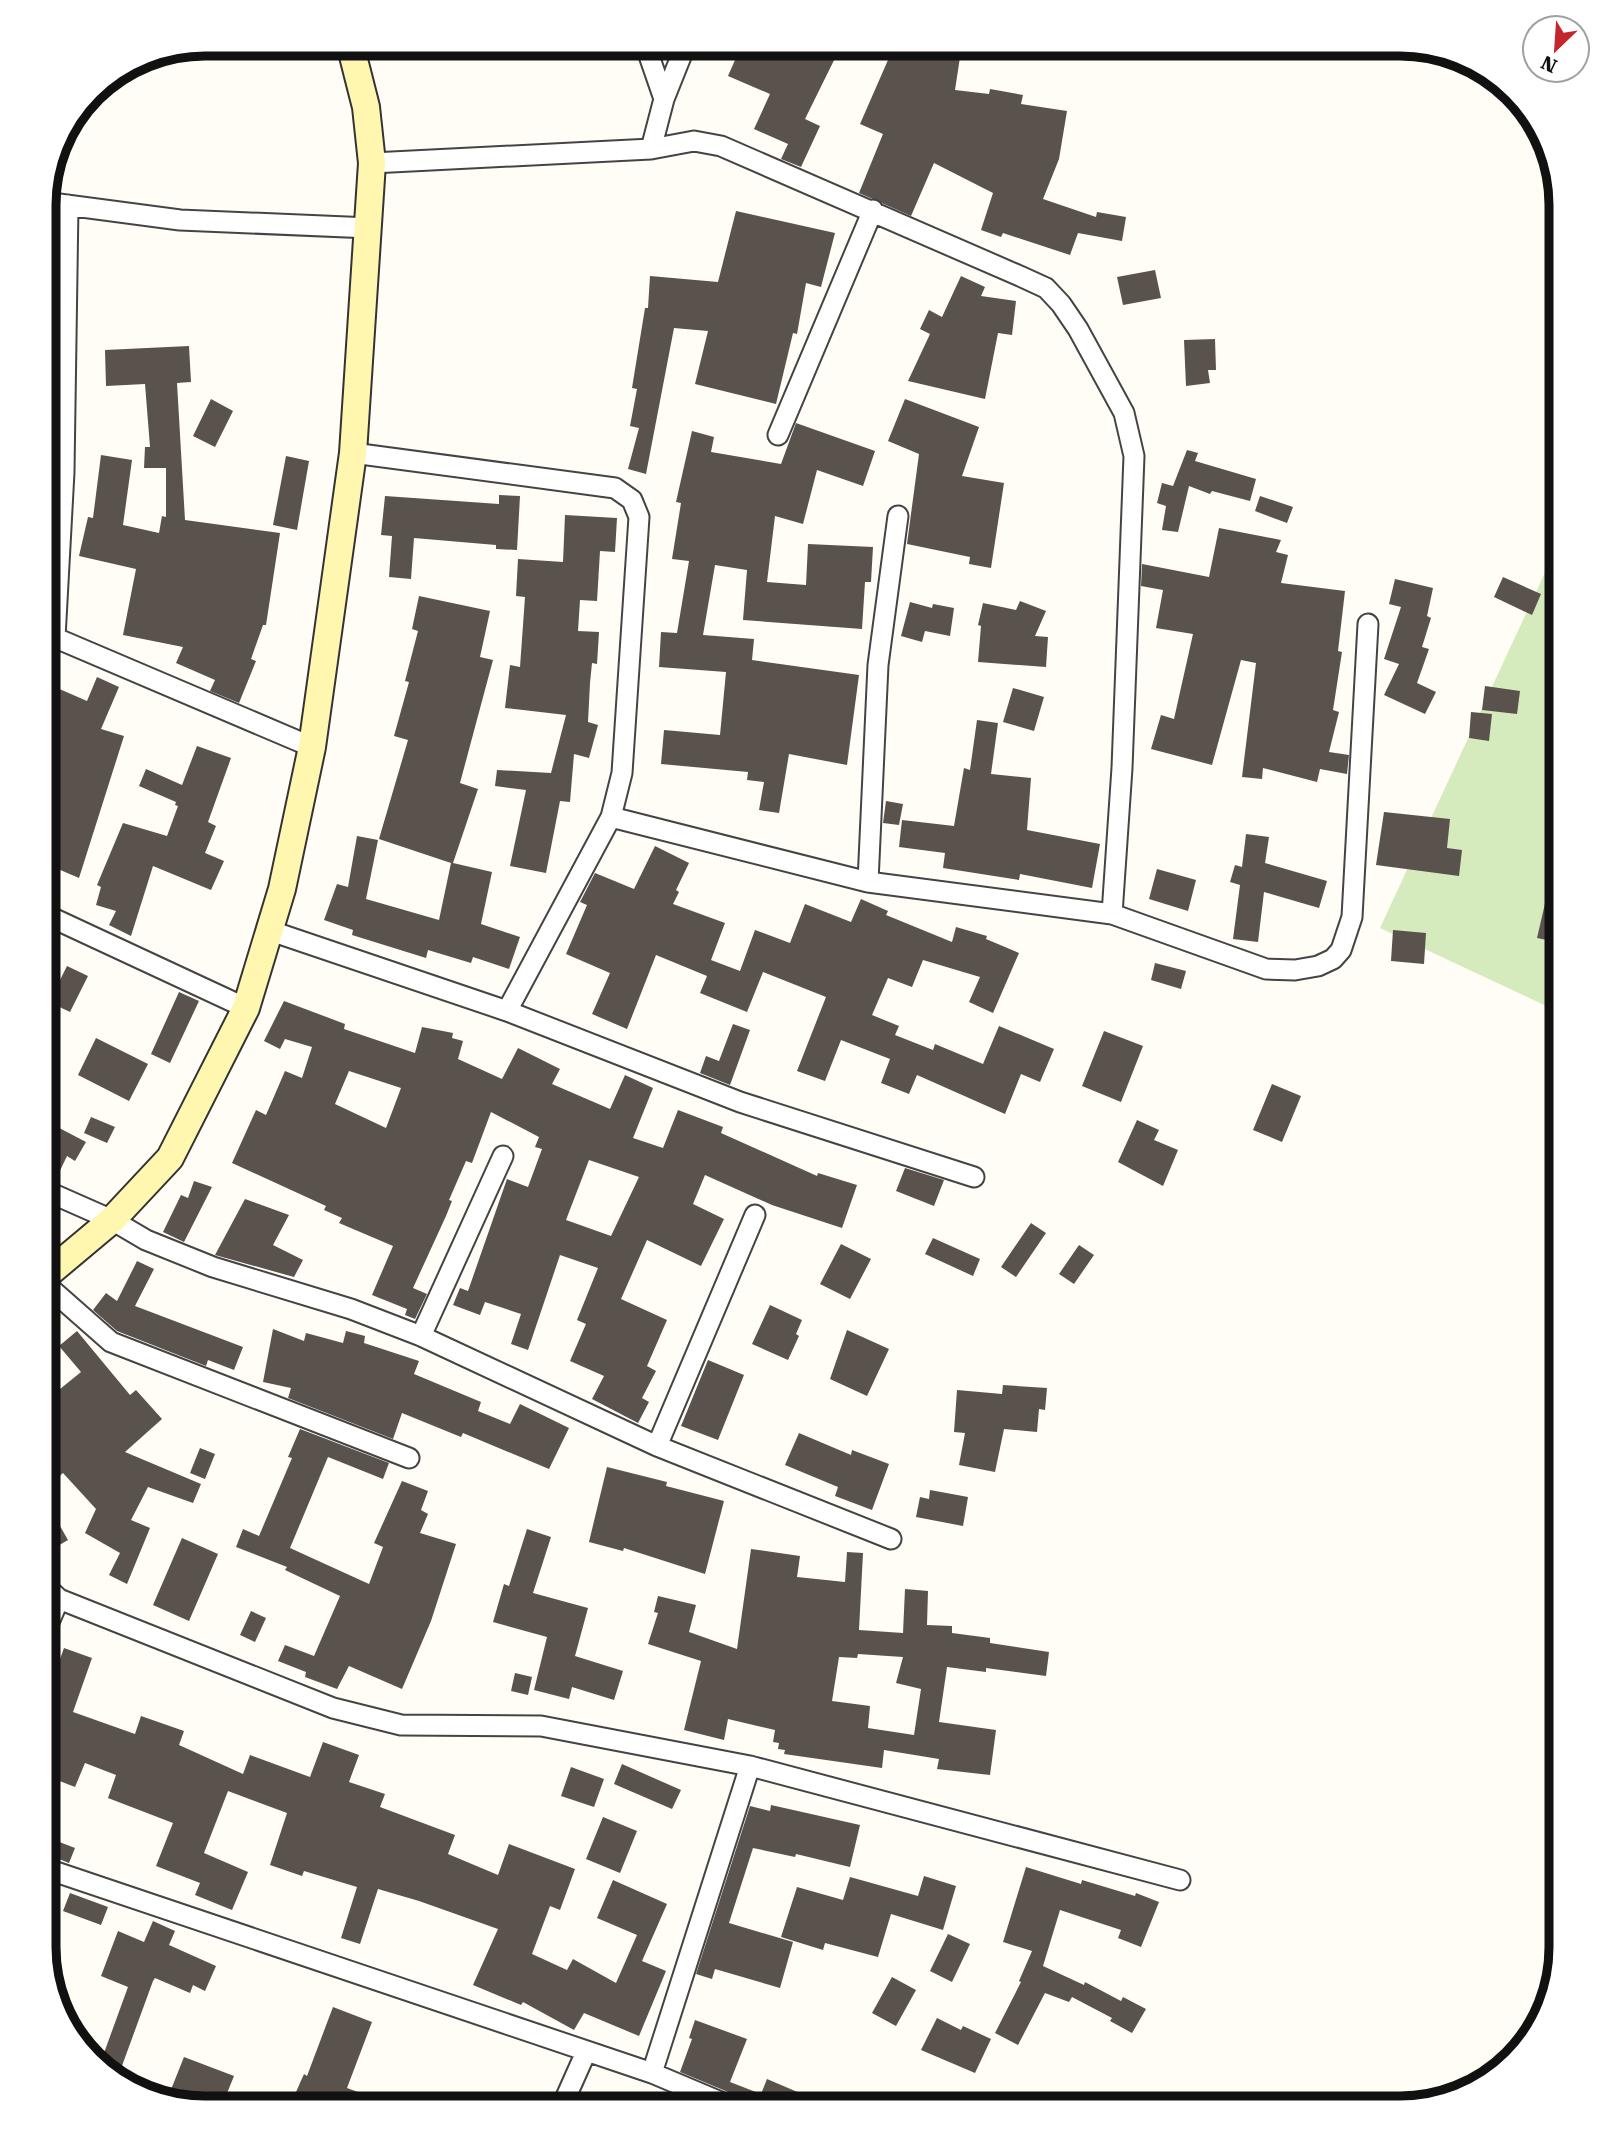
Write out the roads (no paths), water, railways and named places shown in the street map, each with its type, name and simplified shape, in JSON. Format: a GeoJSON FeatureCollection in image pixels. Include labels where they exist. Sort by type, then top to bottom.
{"type":"FeatureCollection","features":[{"type":"Feature","properties":{"kind":"street"},"geometry":{"type":"LineString","coordinates":[[56,1268],[112,1220],[170,1158],[246,1009],[271,931],[312,747],[353,453],[370,229],[372,163],[366,107],[352,56]]}},
{"type":"Feature","properties":{"kind":"street"},"geometry":{"type":"LineString","coordinates":[[649,56],[664,99]]}},
{"type":"Feature","properties":{"kind":"street"},"geometry":{"type":"LineString","coordinates":[[651,149],[664,99],[681,56]]}},
{"type":"Feature","properties":{"kind":"street"},"geometry":{"type":"LineString","coordinates":[[372,163],[651,149],[694,141],[721,146],[873,210],[1046,288],[1078,329],[1124,413],[1134,456],[1122,768],[1112,914]]}},
{"type":"Feature","properties":{"kind":"street"},"geometry":{"type":"LineString","coordinates":[[56,204],[180,220],[370,229]]}},
{"type":"Feature","properties":{"kind":"street"},"geometry":{"type":"LineString","coordinates":[[56,565],[64,472],[68,205]]}},
{"type":"Feature","properties":{"kind":"street"},"geometry":{"type":"LineString","coordinates":[[778,435],[873,210]]}},
{"type":"Feature","properties":{"kind":"street"},"geometry":{"type":"LineString","coordinates":[[353,453],[615,488],[632,500],[639,517],[622,773],[611,817],[507,1010]]}},
{"type":"Feature","properties":{"kind":"street"},"geometry":{"type":"LineString","coordinates":[[868,882],[878,665],[898,516]]}},
{"type":"Feature","properties":{"kind":"street"},"geometry":{"type":"LineString","coordinates":[[611,817],[868,882],[1112,914],[1266,969],[1295,970],[1318,966],[1341,950],[1352,917],[1367,624]]}},
{"type":"Feature","properties":{"kind":"street"},"geometry":{"type":"LineString","coordinates":[[56,638],[312,747]]}},
{"type":"Feature","properties":{"kind":"street"},"geometry":{"type":"LineString","coordinates":[[56,920],[246,1009]]}},
{"type":"Feature","properties":{"kind":"street"},"geometry":{"type":"LineString","coordinates":[[271,931],[507,1010],[740,1102],[974,1177]]}},
{"type":"Feature","properties":{"kind":"street"},"geometry":{"type":"LineString","coordinates":[[421,1336],[503,1156]]}},
{"type":"Feature","properties":{"kind":"street"},"geometry":{"type":"LineString","coordinates":[[56,1195],[112,1220],[146,1240],[213,1267],[351,1309],[421,1336],[657,1446],[891,1539]]}},
{"type":"Feature","properties":{"kind":"street"},"geometry":{"type":"LineString","coordinates":[[657,1446],[755,1215]]}},
{"type":"Feature","properties":{"kind":"street"},"geometry":{"type":"LineString","coordinates":[[56,1294],[111,1342],[409,1458]]}},
{"type":"Feature","properties":{"kind":"street"},"geometry":{"type":"LineString","coordinates":[[56,1596],[333,1708],[401,1725],[541,1726],[750,1766],[1180,1880]]}},
{"type":"Feature","properties":{"kind":"street"},"geometry":{"type":"LineString","coordinates":[[56,1606],[59,1599]]}},
{"type":"Feature","properties":{"kind":"street"},"geometry":{"type":"LineString","coordinates":[[652,2074],[750,1766]]}},
{"type":"Feature","properties":{"kind":"street"},"geometry":{"type":"LineString","coordinates":[[56,1872],[652,2074],[705,2096]]}},
{"type":"Feature","properties":{"kind":"street"},"geometry":{"type":"LineString","coordinates":[[566,2096],[586,2052]]}}]}
